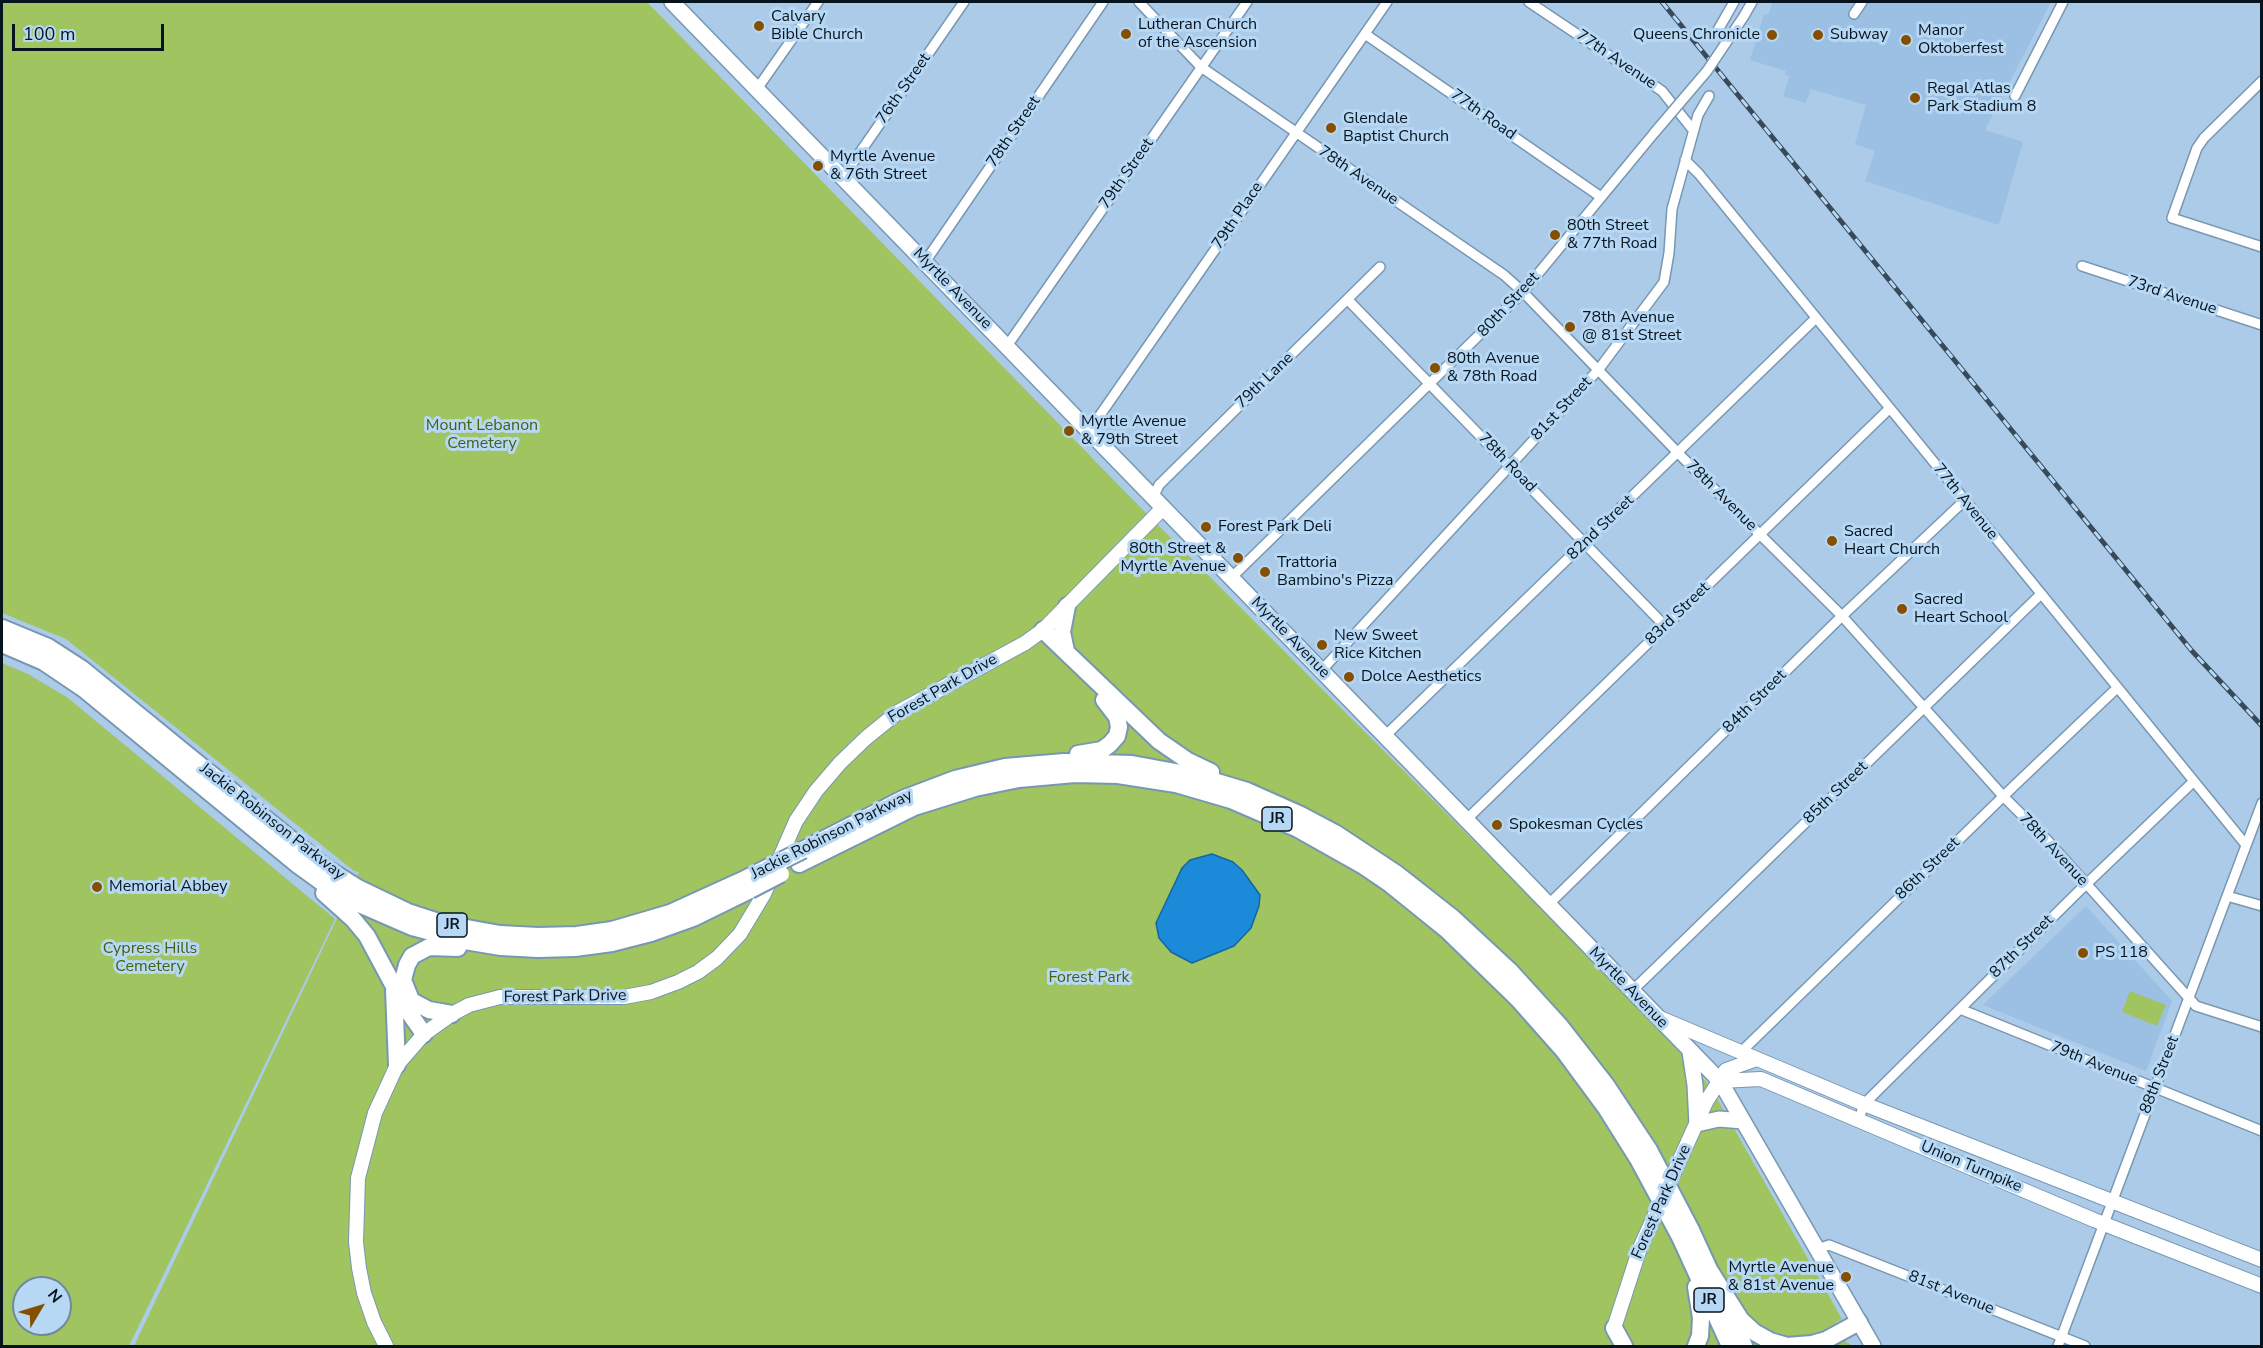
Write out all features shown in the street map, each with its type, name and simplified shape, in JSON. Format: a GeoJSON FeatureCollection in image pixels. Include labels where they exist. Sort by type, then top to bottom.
{"type":"FeatureCollection","features":[{"type":"Feature","properties":{"kind":"highway"},"geometry":{"type":"LineString","coordinates":[[1066,651],[1062,632],[1067,606]]}},
{"type":"Feature","properties":{"kind":"highway","name":"Jackie Robinson Parkway"},"geometry":{"type":"LineString","coordinates":[[2,628],[48,647],[77,665],[318,862],[358,888],[408,912],[445,924],[500,934],[577,935],[612,930],[670,913],[748,884]]}},
{"type":"Feature","properties":{"kind":"highway"},"geometry":{"type":"LineString","coordinates":[[1040,633],[1066,651],[1166,746],[1188,761],[1246,791]]}},
{"type":"Feature","properties":{"kind":"highway"},"geometry":{"type":"LineString","coordinates":[[1005,767],[1048,756],[1097,751],[1110,744],[1118,732],[1117,717],[1112,708],[1040,633]]}},
{"type":"Feature","properties":{"kind":"highway","name":"Jackie Robinson Parkway"},"geometry":{"type":"LineString","coordinates":[[2,644],[44,662],[84,689],[283,852],[343,896],[412,927],[447,937],[501,947],[557,949],[593,945],[632,938],[672,926],[905,798],[955,779],[1005,767],[1064,762],[1132,764],[1197,776],[1246,791],[1335,833],[1397,874],[1453,918],[1509,970],[1560,1026],[1606,1085],[1685,1233],[1710,1271],[1744,1347]]}},
{"type":"Feature","properties":{"kind":"highway","name":"Jackie Robinson Parkway"},"geometry":{"type":"LineString","coordinates":[[801,857],[914,807],[975,788],[1019,779],[1075,774],[1127,776],[1176,783],[1231,800],[1298,829],[1362,865],[1418,905],[1518,999],[1564,1051],[1644,1154]]}},
{"type":"Feature","properties":{"kind":"highway"},"geometry":{"type":"LineString","coordinates":[[283,852],[361,928],[379,955],[394,987],[427,1031]]}},
{"type":"Feature","properties":{"kind":"highway"},"geometry":{"type":"LineString","coordinates":[[427,1031],[404,985],[404,975],[409,960],[420,950],[434,946],[466,949],[501,947]]}},
{"type":"Feature","properties":{"kind":"highway"},"geometry":{"type":"LineString","coordinates":[[394,987],[397,1065]]}},
{"type":"Feature","properties":{"kind":"highway"},"geometry":{"type":"LineString","coordinates":[[412,1001],[429,1010],[452,1014]]}},
{"type":"Feature","properties":{"kind":"highway","name":"Jackie Robinson Parkway"},"geometry":{"type":"LineString","coordinates":[[1685,1233],[1688,1254],[1730,1347]]}},
{"type":"Feature","properties":{"kind":"highway"},"geometry":{"type":"LineString","coordinates":[[1688,1254],[1701,1318],[1696,1347]]}},
{"type":"Feature","properties":{"kind":"highway"},"geometry":{"type":"LineString","coordinates":[[1710,1271],[1741,1320],[1754,1332],[1770,1341],[1787,1346],[1812,1344],[1826,1340],[1859,1322]]}},
{"type":"Feature","properties":{"kind":"highway"},"geometry":{"type":"LineString","coordinates":[[1613,1347],[1614,1328]]}},
{"type":"Feature","properties":{"kind":"highway"},"geometry":{"type":"LineString","coordinates":[[1614,1328],[1624,1347]]}},
{"type":"Feature","properties":{"kind":"main road","name":"Myrtle Avenue"},"geometry":{"type":"LineString","coordinates":[[672,2],[1631,992],[1720,1081],[1873,1347]]}},
{"type":"Feature","properties":{"kind":"main road","name":"Forest Park Drive"},"geometry":{"type":"LineString","coordinates":[[386,1347],[364,1293],[356,1242],[358,1178],[375,1113],[397,1065],[427,1031],[469,1005],[500,997],[624,997],[651,992],[698,972],[717,958],[740,934],[764,894],[796,821],[816,791],[840,763],[898,712],[1040,633],[1067,606],[1158,503]]}},
{"type":"Feature","properties":{"kind":"main road","name":"Union Turnpike"},"geometry":{"type":"LineString","coordinates":[[1655,1016],[1864,1104],[2262,1260]]}},
{"type":"Feature","properties":{"kind":"main road"},"geometry":{"type":"LineString","coordinates":[[1690,1052],[1697,1124],[1719,1119],[1743,1122]]}},
{"type":"Feature","properties":{"kind":"main road"},"geometry":{"type":"LineString","coordinates":[[1720,1081],[1726,1070],[1757,1059]]}},
{"type":"Feature","properties":{"kind":"main road","name":"Union Turnpike"},"geometry":{"type":"LineString","coordinates":[[1720,1081],[1761,1079],[2104,1223],[2262,1286]]}},
{"type":"Feature","properties":{"kind":"main road","name":"Forest Park Drive"},"geometry":{"type":"LineString","coordinates":[[1614,1328],[1640,1248],[1706,1102],[1720,1081]]}},
{"type":"Feature","properties":{"kind":"street"},"geometry":{"type":"LineString","coordinates":[[757,89],[818,2]]}},
{"type":"Feature","properties":{"kind":"street","name":"76th Street"},"geometry":{"type":"LineString","coordinates":[[843,177],[964,2]]}},
{"type":"Feature","properties":{"kind":"street","name":"78th Street"},"geometry":{"type":"LineString","coordinates":[[925,262],[1103,2]]}},
{"type":"Feature","properties":{"kind":"street","name":"78th Avenue"},"geometry":{"type":"LineString","coordinates":[[1140,2],[1202,67],[1504,275],[1523,292],[1678,453],[1842,616],[2003,796],[2047,840],[2199,1008],[2262,1027]]}},
{"type":"Feature","properties":{"kind":"street","name":"79th Street"},"geometry":{"type":"LineString","coordinates":[[1007,346],[1247,2]]}},
{"type":"Feature","properties":{"kind":"street","name":"79th Place"},"geometry":{"type":"LineString","coordinates":[[1089,431],[1387,2]]}},
{"type":"Feature","properties":{"kind":"street","name":"77th Avenue"},"geometry":{"type":"LineString","coordinates":[[1529,2],[1662,90],[1693,129]]}},
{"type":"Feature","properties":{"kind":"street"},"geometry":{"type":"LineString","coordinates":[[1718,30],[1734,2]]}},
{"type":"Feature","properties":{"kind":"street","name":"80th Street"},"geometry":{"type":"LineString","coordinates":[[1231,578],[1431,385],[1523,292],[1707,71],[1752,2]]}},
{"type":"Feature","properties":{"kind":"street"},"geometry":{"type":"LineString","coordinates":[[1854,14],[1862,2]]}},
{"type":"Feature","properties":{"kind":"street"},"geometry":{"type":"LineString","coordinates":[[2015,96],[2063,2]]}},
{"type":"Feature","properties":{"kind":"street","name":"77th Road"},"geometry":{"type":"LineString","coordinates":[[1365,34],[1601,197]]}},
{"type":"Feature","properties":{"kind":"street"},"geometry":{"type":"LineString","coordinates":[[2262,81],[2204,138],[2197,148],[2172,218],[2262,247]]}},
{"type":"Feature","properties":{"kind":"street","name":"81st Street"},"geometry":{"type":"LineString","coordinates":[[1321,671],[1599,369],[1664,282],[1672,209],[1693,129],[1709,96]]}},
{"type":"Feature","properties":{"kind":"street","name":"77th Avenue"},"geometry":{"type":"LineString","coordinates":[[1685,160],[1699,174],[2246,845]]}},
{"type":"Feature","properties":{"kind":"street","name":"73rd Avenue"},"geometry":{"type":"LineString","coordinates":[[2082,266],[2262,326]]}},
{"type":"Feature","properties":{"kind":"street","name":"79th Lane"},"geometry":{"type":"LineString","coordinates":[[1158,503],[1159,485],[1380,267]]}},
{"type":"Feature","properties":{"kind":"street","name":"78th Road"},"geometry":{"type":"LineString","coordinates":[[1348,300],[1665,626]]}},
{"type":"Feature","properties":{"kind":"street","name":"82nd Street"},"geometry":{"type":"LineString","coordinates":[[1385,736],[1816,318]]}},
{"type":"Feature","properties":{"kind":"street","name":"83rd Street"},"geometry":{"type":"LineString","coordinates":[[1466,820],[1889,409]]}},
{"type":"Feature","properties":{"kind":"street","name":"84th Street"},"geometry":{"type":"LineString","coordinates":[[1548,905],[1842,616],[1964,501]]}},
{"type":"Feature","properties":{"kind":"street","name":"85th Street"},"geometry":{"type":"LineString","coordinates":[[1631,992],[2041,594]]}},
{"type":"Feature","properties":{"kind":"street","name":"86th Street"},"geometry":{"type":"LineString","coordinates":[[1741,1052],[2117,688]]}},
{"type":"Feature","properties":{"kind":"street","name":"87th Street"},"geometry":{"type":"LineString","coordinates":[[1859,1119],[1864,1104],[2193,782]]}},
{"type":"Feature","properties":{"kind":"street","name":"88th Street"},"geometry":{"type":"LineString","coordinates":[[2060,1342],[2262,803]]}},
{"type":"Feature","properties":{"kind":"street"},"geometry":{"type":"LineString","coordinates":[[2227,896],[2262,906]]}},
{"type":"Feature","properties":{"kind":"street","name":"79th Avenue"},"geometry":{"type":"LineString","coordinates":[[1960,1009],[2262,1131]]}},
{"type":"Feature","properties":{"kind":"street","name":"81st Avenue"},"geometry":{"type":"LineString","coordinates":[[1817,1250],[1829,1245],[2060,1342],[2085,1347]]}},
{"type":"Feature","properties":{"kind":"shaded area"},"geometry":{"type":"Polygon","coordinates":[[[1773,2],[2051,2],[1985,130],[2023,142],[1999,225],[1865,181],[1875,151],[1855,144],[1866,105],[1811,89],[1806,103],[1783,96],[1790,76],[1785,75],[1786,71],[1750,60],[1764,14],[1768,15],[1773,2]]]}},
{"type":"Feature","properties":{"kind":"shaded area","name":"PS 118"},"geometry":{"type":"Polygon","coordinates":[[[2086,906],[2172,1001],[2146,1071],[1983,1005],[2086,906]]]}},
{"type":"Feature","properties":{"kind":"green space"},"geometry":{"type":"Polygon","coordinates":[[[2,2],[647,2],[1138,505],[1628,995],[1710,1086],[1842,1319],[1835,1323],[1846,1342],[1853,1346],[134,1346],[359,872],[354,871],[66,639],[2,613],[2,2]]]}},
{"type":"Feature","properties":{"kind":"green space","name":"Cypress Hills Cemetery"},"geometry":{"type":"Polygon","coordinates":[[[2,663],[28,674],[68,698],[335,919],[129,1346],[2,1346],[2,663]]]}},
{"type":"Feature","properties":{"kind":"green space"},"geometry":{"type":"Polygon","coordinates":[[[2130,991],[2166,1005],[2157,1026],[2122,1012],[2130,991]]]}},
{"type":"Feature","properties":{"kind":"water"},"geometry":{"type":"Polygon","coordinates":[[[1212,854],[1233,862],[1242,870],[1260,895],[1259,906],[1251,928],[1234,946],[1192,963],[1171,952],[1159,938],[1156,923],[1182,868],[1190,860],[1212,854]]]}},
{"type":"Feature","properties":{"kind":"railway"},"geometry":{"type":"LineString","coordinates":[[1662,2],[2192,651],[2262,726]]}},
{"type":"Feature","properties":{"kind":"place","name":"Calvary Bible Church"},"geometry":{"type":"Point","coordinates":[759,26]}},
{"type":"Feature","properties":{"kind":"place","name":"Lutheran Church of the Ascension"},"geometry":{"type":"Point","coordinates":[1126,34]}},
{"type":"Feature","properties":{"kind":"place","name":"Queens Chronicle"},"geometry":{"type":"Point","coordinates":[1772,35]}},
{"type":"Feature","properties":{"kind":"place","name":"Subway"},"geometry":{"type":"Point","coordinates":[1818,35]}},
{"type":"Feature","properties":{"kind":"place","name":"Manor Oktoberfest"},"geometry":{"type":"Point","coordinates":[1906,40]}},
{"type":"Feature","properties":{"kind":"place","name":"Regal Atlas Park Stadium 8"},"geometry":{"type":"Point","coordinates":[1915,98]}},
{"type":"Feature","properties":{"kind":"place","name":"Glendale Baptist Church"},"geometry":{"type":"Point","coordinates":[1331,128]}},
{"type":"Feature","properties":{"kind":"place","name":"Myrtle Avenue & 76th Street"},"geometry":{"type":"Point","coordinates":[818,166]}},
{"type":"Feature","properties":{"kind":"place","name":"80th Street & 77th Road"},"geometry":{"type":"Point","coordinates":[1555,235]}},
{"type":"Feature","properties":{"kind":"place","name":"78th Avenue @ 81st Street"},"geometry":{"type":"Point","coordinates":[1570,327]}},
{"type":"Feature","properties":{"kind":"place","name":"80th Avenue & 78th Road"},"geometry":{"type":"Point","coordinates":[1435,368]}},
{"type":"Feature","properties":{"kind":"place","name":"Myrtle Avenue & 79th Street"},"geometry":{"type":"Point","coordinates":[1069,431]}},
{"type":"Feature","properties":{"kind":"place","name":"Forest Park Deli"},"geometry":{"type":"Point","coordinates":[1206,527]}},
{"type":"Feature","properties":{"kind":"place","name":"Sacred Heart Church"},"geometry":{"type":"Point","coordinates":[1832,541]}},
{"type":"Feature","properties":{"kind":"place","name":"80th Street & Myrtle Avenue"},"geometry":{"type":"Point","coordinates":[1238,558]}},
{"type":"Feature","properties":{"kind":"place","name":"Trattoria Bambino's Pizza"},"geometry":{"type":"Point","coordinates":[1265,572]}},
{"type":"Feature","properties":{"kind":"place","name":"Sacred Heart School"},"geometry":{"type":"Point","coordinates":[1902,609]}},
{"type":"Feature","properties":{"kind":"place","name":"New Sweet Rice Kitchen"},"geometry":{"type":"Point","coordinates":[1322,645]}},
{"type":"Feature","properties":{"kind":"place","name":"Dolce Aesthetics"},"geometry":{"type":"Point","coordinates":[1349,677]}},
{"type":"Feature","properties":{"kind":"place","name":"Spokesman Cycles"},"geometry":{"type":"Point","coordinates":[1497,825]}},
{"type":"Feature","properties":{"kind":"place","name":"Memorial Abbey"},"geometry":{"type":"Point","coordinates":[97,887]}},
{"type":"Feature","properties":{"kind":"place","name":"PS 118"},"geometry":{"type":"Point","coordinates":[2083,953]}},
{"type":"Feature","properties":{"kind":"place","name":"Myrtle Avenue & 81st Avenue"},"geometry":{"type":"Point","coordinates":[1846,1277]}},
{"type":"Feature","properties":{"kind":"park label","name":"Mount Lebanon Cemetery"},"geometry":{"type":"Point","coordinates":[482,435]}},
{"type":"Feature","properties":{"kind":"park label","name":"Forest Park"},"geometry":{"type":"Point","coordinates":[1089,978]}}]}
